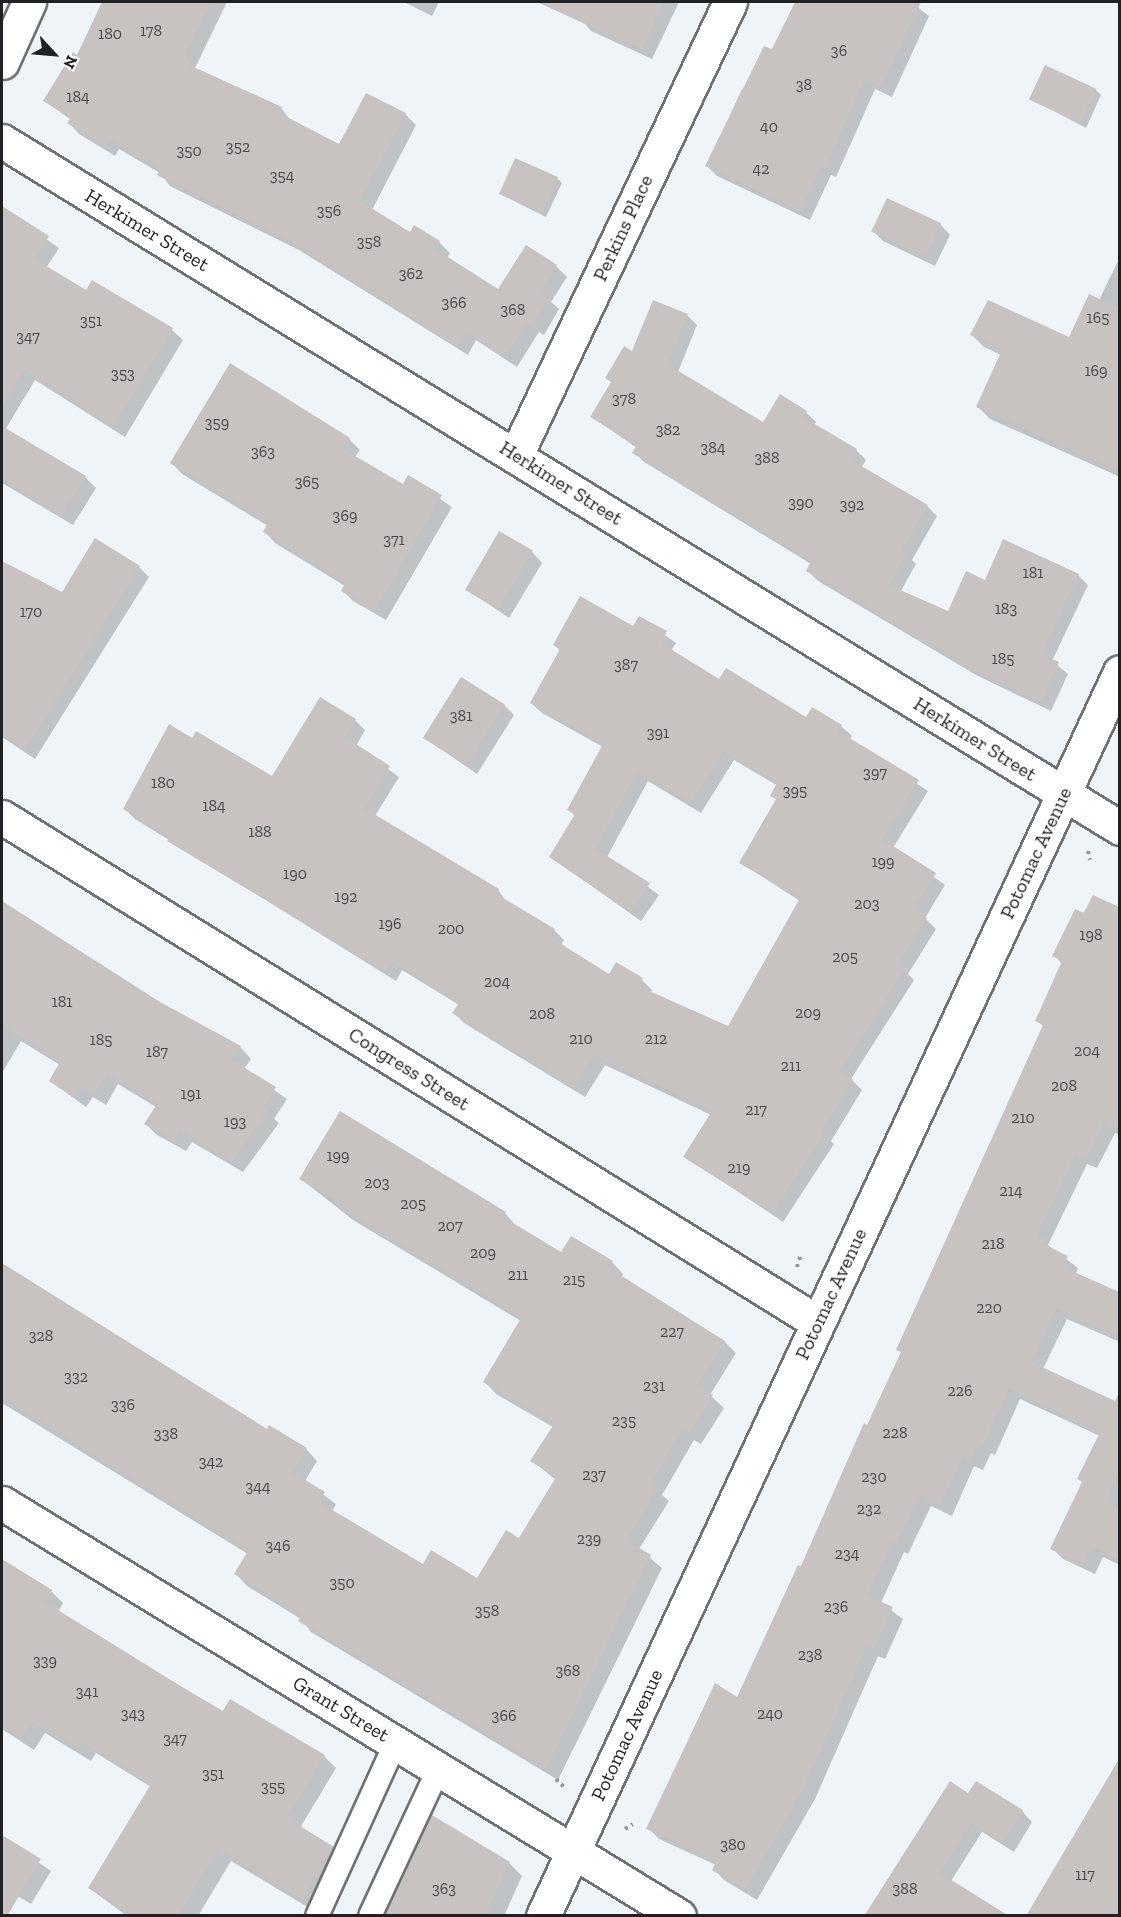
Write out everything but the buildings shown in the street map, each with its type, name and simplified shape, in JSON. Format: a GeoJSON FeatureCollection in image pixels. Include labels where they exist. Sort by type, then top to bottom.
{"type":"FeatureCollection","features":[{"type":"Feature","properties":{"kind":"street"},"geometry":{"type":"LineString","coordinates":[[2,62],[29,2]]}},
{"type":"Feature","properties":{"kind":"street","name":"Perkins Place"},"geometry":{"type":"LineString","coordinates":[[516,455],[730,2]]}},
{"type":"Feature","properties":{"kind":"street","name":"Herkimer Street"},"geometry":{"type":"LineString","coordinates":[[2,141],[516,455],[1119,828]]}},
{"type":"Feature","properties":{"kind":"street","name":"Potomac Avenue"},"geometry":{"type":"LineString","coordinates":[[543,1916],[1119,672]]}},
{"type":"Feature","properties":{"kind":"street","name":"Congress Street"},"geometry":{"type":"LineString","coordinates":[[2,817],[817,1322]]}},
{"type":"Feature","properties":{"kind":"street","name":"Grant Street"},"geometry":{"type":"LineString","coordinates":[[2,1503],[679,1916]]}},
{"type":"Feature","properties":{"kind":"lane"},"geometry":{"type":"LineString","coordinates":[[317,1916],[396,1742]]}},
{"type":"Feature","properties":{"kind":"lane"},"geometry":{"type":"LineString","coordinates":[[370,1916],[439,1768]]}},
{"type":"Feature","properties":{"kind":"path"},"geometry":{"type":"LineString","coordinates":[[796,1269],[801,1254]]}},
{"type":"Feature","properties":{"kind":"path"},"geometry":{"type":"LineString","coordinates":[[556,1779],[564,1787]]}},
{"type":"Feature","properties":{"kind":"path"},"geometry":{"type":"LineString","coordinates":[[625,1828],[633,1824]]}}]}
